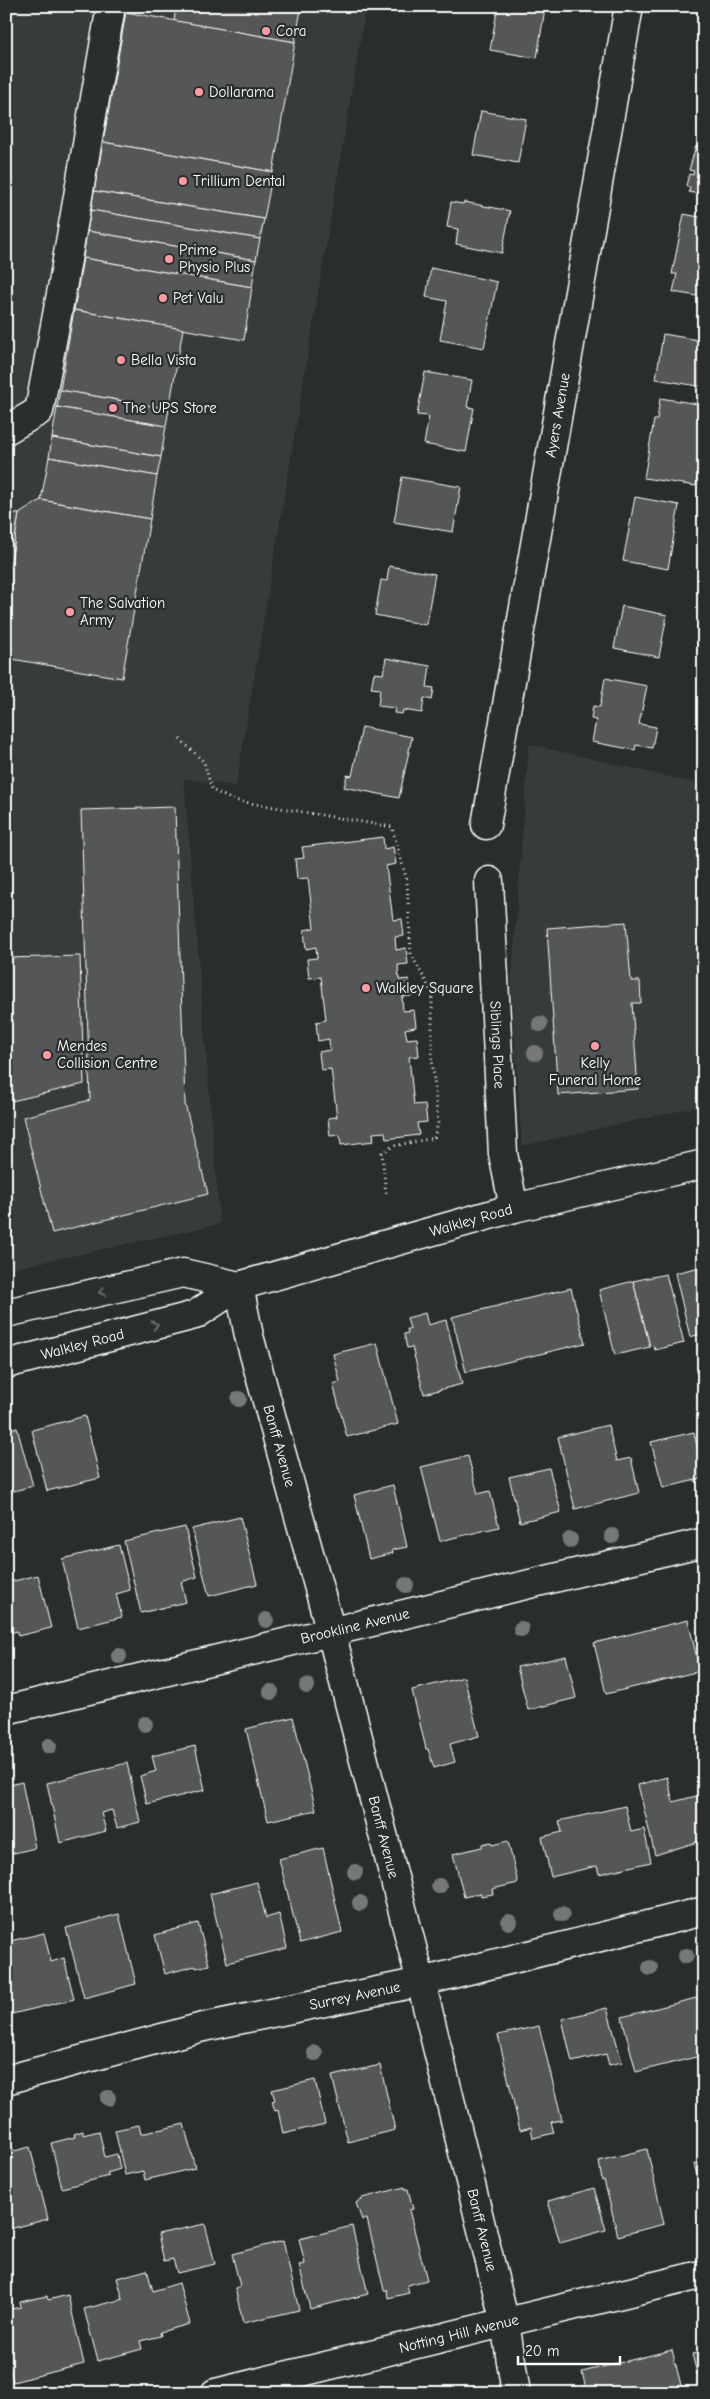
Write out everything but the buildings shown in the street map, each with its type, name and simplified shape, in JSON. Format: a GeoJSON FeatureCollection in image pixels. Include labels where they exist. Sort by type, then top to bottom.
{"type":"FeatureCollection","features":[{"type":"Feature","properties":{"kind":"street"},"geometry":{"type":"LineString","coordinates":[[6,430],[39,411],[111,6]]}},
{"type":"Feature","properties":{"kind":"street","name":"Ayers Avenue"},"geometry":{"type":"LineString","coordinates":[[486,825],[628,6]]}},
{"type":"Feature","properties":{"kind":"street","name":"Siblings Place"},"geometry":{"type":"LineString","coordinates":[[490,881],[503,1154],[514,1208]]}},
{"type":"Feature","properties":{"kind":"street","name":"Walkley Road"},"geometry":{"type":"LineString","coordinates":[[6,1364],[195,1315],[238,1286],[514,1208],[704,1164]]}},
{"type":"Feature","properties":{"kind":"street","name":"Walkley Road"},"geometry":{"type":"LineString","coordinates":[[6,1314],[183,1273],[238,1286]]}},
{"type":"Feature","properties":{"kind":"street","name":"Banff Avenue"},"geometry":{"type":"LineString","coordinates":[[238,1286],[331,1632],[421,1982],[505,2323],[516,2393]]}},
{"type":"Feature","properties":{"kind":"street","name":"Brookline Avenue"},"geometry":{"type":"LineString","coordinates":[[6,1710],[704,1542]]}},
{"type":"Feature","properties":{"kind":"street","name":"Surrey Avenue"},"geometry":{"type":"LineString","coordinates":[[6,2080],[199,2028],[421,1982],[704,1911]]}},
{"type":"Feature","properties":{"kind":"street","name":"Notting Hill Avenue"},"geometry":{"type":"LineString","coordinates":[[215,2393],[704,2274]]}},
{"type":"Feature","properties":{"kind":"path"},"geometry":{"type":"LineString","coordinates":[[180,740],[204,762],[212,790],[233,800],[392,827],[407,881],[411,954],[432,994],[432,1058],[438,1124],[434,1138],[393,1146],[382,1153],[386,1194]]}},
{"type":"Feature","properties":{"kind":"shaded area"},"geometry":{"type":"Polygon","coordinates":[[[6,6],[366,6],[236,786],[184,779],[220,1224],[6,1270],[6,6]]]}},
{"type":"Feature","properties":{"kind":"shaded area"},"geometry":{"type":"Polygon","coordinates":[[[529,744],[704,785],[704,1086],[700,1106],[522,1146],[511,989],[529,744]]]}},
{"type":"Feature","properties":{"kind":"place","name":"Cora"},"geometry":{"type":"Point","coordinates":[266,31]}},
{"type":"Feature","properties":{"kind":"place","name":"Dollarama"},"geometry":{"type":"Point","coordinates":[199,92]}},
{"type":"Feature","properties":{"kind":"place","name":"Trillium Dental"},"geometry":{"type":"Point","coordinates":[183,181]}},
{"type":"Feature","properties":{"kind":"place","name":"Prime Physio Plus"},"geometry":{"type":"Point","coordinates":[169,259]}},
{"type":"Feature","properties":{"kind":"place","name":"Pet Valu"},"geometry":{"type":"Point","coordinates":[163,298]}},
{"type":"Feature","properties":{"kind":"place","name":"Bella Vista"},"geometry":{"type":"Point","coordinates":[121,360]}},
{"type":"Feature","properties":{"kind":"place","name":"The UPS Store"},"geometry":{"type":"Point","coordinates":[113,408]}},
{"type":"Feature","properties":{"kind":"place","name":"The Salvation Army"},"geometry":{"type":"Point","coordinates":[70,612]}},
{"type":"Feature","properties":{"kind":"place","name":"Walkley Square"},"geometry":{"type":"Point","coordinates":[366,988]}},
{"type":"Feature","properties":{"kind":"place","name":"Kelly Funeral Home"},"geometry":{"type":"Point","coordinates":[595,1046]}},
{"type":"Feature","properties":{"kind":"place","name":"Mendes Collision Centre"},"geometry":{"type":"Point","coordinates":[47,1055]}}]}
